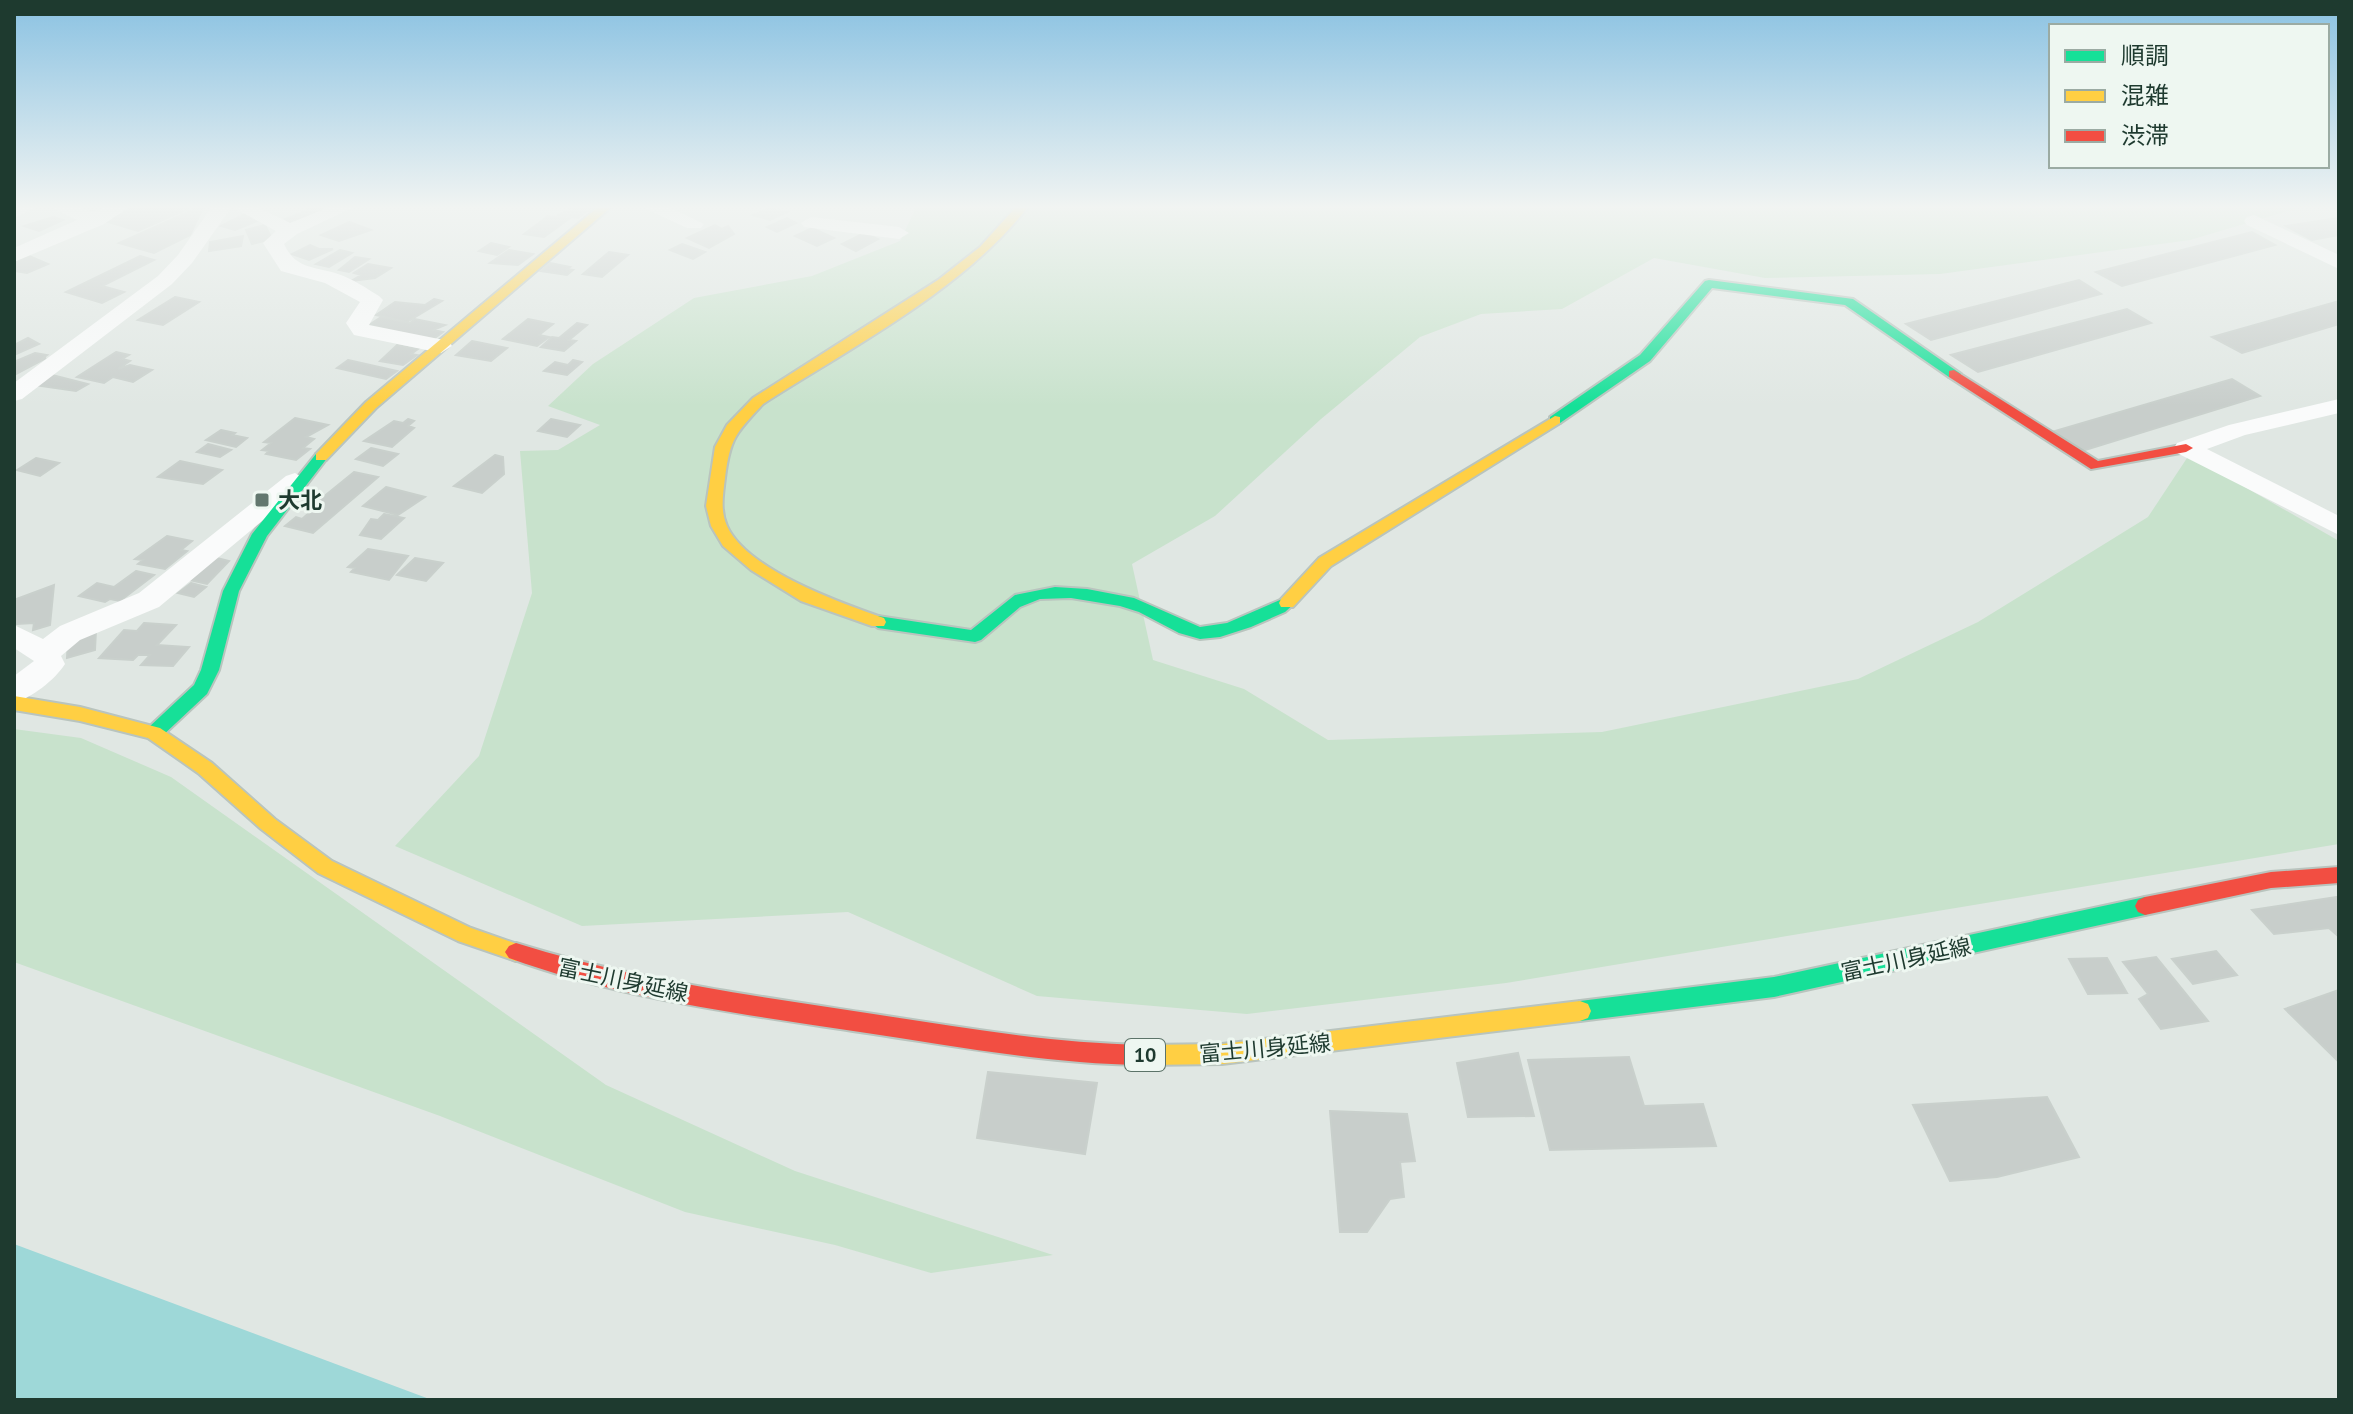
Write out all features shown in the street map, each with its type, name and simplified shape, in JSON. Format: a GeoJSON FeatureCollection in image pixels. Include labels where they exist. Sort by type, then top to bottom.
{"type":"FeatureCollection","features":[{"type":"Feature","properties":{"kind":"street"},"geometry":{"type":"LineString","coordinates":[[14,394],[171,274]]}},
{"type":"Feature","properties":{"kind":"street"},"geometry":{"type":"LineString","coordinates":[[300,274],[329,277],[372,300],[357,323],[362,330],[441,346]]}},
{"type":"Feature","properties":{"kind":"street"},"geometry":{"type":"LineString","coordinates":[[45,653],[70,633],[149,600],[303,475],[371,405],[526,274]]}},
{"type":"Feature","properties":{"kind":"street"},"geometry":{"type":"LineString","coordinates":[[953,274],[758,401],[733,423],[723,437],[716,459],[714,509],[721,529],[735,550],[785,588],[849,616],[920,631],[975,636],[1007,607],[1032,595],[1047,594],[1104,597],[1144,608],[1178,628],[1204,634],[1265,616],[1293,599],[1325,562],[1595,395],[1645,358],[1709,284],[1849,302],[2038,431],[2096,466],[2186,448],[2237,430],[2339,406]]}},
{"type":"Feature","properties":{"kind":"street"},"geometry":{"type":"LineString","coordinates":[[2186,448],[2339,527]]}},
{"type":"Feature","properties":{"kind":"street"},"geometry":{"type":"LineString","coordinates":[[154,733],[201,689],[210,670],[231,591],[260,534],[303,475]]}},
{"type":"Feature","properties":{"kind":"street"},"geometry":{"type":"LineString","coordinates":[[14,635],[45,653],[50,664],[14,692]]}},
{"type":"Feature","properties":{"kind":"street","name":"富士川身延線"},"geometry":{"type":"LineString","coordinates":[[14,703],[80,714],[154,733],[205,768],[268,824],[325,867],[465,935],[567,970],[721,1001],[1010,1045],[1129,1055],[1222,1054],[1760,989],[2099,919],[2186,895],[2271,880],[2339,875]]}},
{"type":"Feature","properties":{"kind":"green space"},"geometry":{"type":"Polygon","coordinates":[[[1625,274],[1562,309],[1481,314],[1420,337],[1321,419],[1215,516],[1132,564],[1153,660],[1244,689],[1328,740],[1602,732],[1858,679],[1978,622],[2148,517],[2189,455],[2339,541],[2339,844],[1506,983],[1247,1014],[1037,996],[848,912],[582,926],[395,846],[479,756],[532,593],[520,451],[558,450],[600,425],[548,406],[593,364],[694,298],[812,276],[1625,274]]]}},
{"type":"Feature","properties":{"kind":"green space"},"geometry":{"type":"Polygon","coordinates":[[[1743,274],[1940,274],[1940,274],[1765,278],[1743,274]]]}},
{"type":"Feature","properties":{"kind":"green space"},"geometry":{"type":"Polygon","coordinates":[[[14,729],[81,738],[171,777],[606,1085],[795,1171],[1053,1255],[931,1273],[835,1245],[685,1212],[440,1116],[14,962],[14,729]]]}},
{"type":"Feature","properties":{"kind":"water"},"geometry":{"type":"Polygon","coordinates":[[[14,1244],[432,1400],[14,1400],[14,1244]]]}},
{"type":"Feature","properties":{"kind":"building"},"geometry":{"type":"Polygon","coordinates":[[[103,274],[126,274],[102,286],[124,292],[102,303],[66,292],[103,274]]]}},
{"type":"Feature","properties":{"kind":"building"},"geometry":{"type":"Polygon","coordinates":[[[357,274],[381,274],[375,278],[351,281],[361,275],[357,274]]]}},
{"type":"Feature","properties":{"kind":"building"},"geometry":{"type":"Polygon","coordinates":[[[2100,274],[2167,274],[2122,286],[2100,274]]]}},
{"type":"Feature","properties":{"kind":"building"},"geometry":{"type":"Polygon","coordinates":[[[2079,280],[2101,294],[1931,340],[1906,324],[2079,280]]]}},
{"type":"Feature","properties":{"kind":"building"},"geometry":{"type":"Polygon","coordinates":[[[175,297],[199,302],[163,325],[138,320],[175,297]]]}},
{"type":"Feature","properties":{"kind":"building"},"geometry":{"type":"Polygon","coordinates":[[[434,299],[442,301],[407,322],[376,315],[395,302],[425,305],[434,299]]]}},
{"type":"Feature","properties":{"kind":"building"},"geometry":{"type":"Polygon","coordinates":[[[2339,301],[2339,324],[2242,353],[2212,337],[2339,301]]]}},
{"type":"Feature","properties":{"kind":"building"},"geometry":{"type":"Polygon","coordinates":[[[2127,309],[2151,323],[1978,372],[1951,355],[2127,309]]]}},
{"type":"Feature","properties":{"kind":"building"},"geometry":{"type":"Polygon","coordinates":[[[381,317],[445,325],[433,330],[443,332],[432,340],[369,325],[381,317]]]}},
{"type":"Feature","properties":{"kind":"building"},"geometry":{"type":"Polygon","coordinates":[[[528,319],[553,324],[539,335],[549,337],[537,346],[503,339],[528,319]]]}},
{"type":"Feature","properties":{"kind":"building"},"geometry":{"type":"Polygon","coordinates":[[[577,323],[587,325],[569,340],[576,341],[564,351],[541,347],[552,337],[559,338],[577,323]]]}},
{"type":"Feature","properties":{"kind":"building"},"geometry":{"type":"Polygon","coordinates":[[[28,338],[39,344],[14,355],[14,345],[28,338]]]}},
{"type":"Feature","properties":{"kind":"building"},"geometry":{"type":"Polygon","coordinates":[[[472,341],[507,348],[491,361],[456,355],[472,341]]]}},
{"type":"Feature","properties":{"kind":"building"},"geometry":{"type":"Polygon","coordinates":[[[397,345],[418,349],[411,354],[417,355],[403,365],[380,361],[397,345]]]}},
{"type":"Feature","properties":{"kind":"building"},"geometry":{"type":"Polygon","coordinates":[[[116,352],[129,355],[122,359],[130,361],[118,369],[130,365],[152,370],[133,382],[113,377],[104,383],[77,377],[116,352]]]}},
{"type":"Feature","properties":{"kind":"building"},"geometry":{"type":"Polygon","coordinates":[[[35,353],[47,355],[14,375],[14,362],[35,353]]]}},
{"type":"Feature","properties":{"kind":"building"},"geometry":{"type":"Polygon","coordinates":[[[348,360],[397,371],[386,379],[337,368],[348,360]]]}},
{"type":"Feature","properties":{"kind":"building"},"geometry":{"type":"Polygon","coordinates":[[[573,360],[582,362],[567,375],[544,371],[555,362],[568,365],[573,360]]]}},
{"type":"Feature","properties":{"kind":"building"},"geometry":{"type":"Polygon","coordinates":[[[52,375],[88,384],[76,391],[34,385],[52,375]]]}},
{"type":"Feature","properties":{"kind":"building"},"geometry":{"type":"Polygon","coordinates":[[[2232,379],[2260,396],[2079,452],[2048,433],[2232,379]]]}},
{"type":"Feature","properties":{"kind":"building"},"geometry":{"type":"Polygon","coordinates":[[[295,418],[328,425],[306,437],[314,439],[303,448],[310,449],[296,460],[266,454],[269,451],[262,450],[271,443],[264,442],[295,418]]]}},
{"type":"Feature","properties":{"kind":"building"},"geometry":{"type":"Polygon","coordinates":[[[408,419],[414,421],[408,426],[414,428],[392,447],[364,441],[394,421],[403,423],[408,419]]]}},
{"type":"Feature","properties":{"kind":"building"},"geometry":{"type":"Polygon","coordinates":[[[551,419],[580,425],[567,437],[538,431],[551,419]]]}},
{"type":"Feature","properties":{"kind":"building"},"geometry":{"type":"Polygon","coordinates":[[[221,430],[247,438],[236,447],[206,440],[221,430]]]}},
{"type":"Feature","properties":{"kind":"building"},"geometry":{"type":"Polygon","coordinates":[[[208,444],[231,450],[220,457],[197,452],[208,444]]]}},
{"type":"Feature","properties":{"kind":"building"},"geometry":{"type":"Polygon","coordinates":[[[371,448],[398,454],[383,466],[356,459],[371,448]]]}},
{"type":"Feature","properties":{"kind":"building"},"geometry":{"type":"Polygon","coordinates":[[[495,455],[503,457],[504,474],[482,493],[454,486],[495,455]]]}},
{"type":"Feature","properties":{"kind":"building"},"geometry":{"type":"Polygon","coordinates":[[[36,458],[59,463],[40,476],[17,470],[36,458]]]}},
{"type":"Feature","properties":{"kind":"building"},"geometry":{"type":"Polygon","coordinates":[[[180,461],[222,470],[203,484],[158,477],[180,461]]]}},
{"type":"Feature","properties":{"kind":"building"},"geometry":{"type":"Polygon","coordinates":[[[354,472],[378,477],[313,533],[285,526],[296,517],[302,519],[310,512],[306,511],[354,472]]]}},
{"type":"Feature","properties":{"kind":"building"},"geometry":{"type":"Polygon","coordinates":[[[386,487],[425,497],[398,515],[363,506],[386,487]]]}},
{"type":"Feature","properties":{"kind":"building"},"geometry":{"type":"Polygon","coordinates":[[[384,514],[404,518],[381,539],[360,535],[371,519],[378,520],[384,514]]]}},
{"type":"Feature","properties":{"kind":"building"},"geometry":{"type":"Polygon","coordinates":[[[167,536],[192,541],[181,550],[187,551],[165,569],[138,564],[143,560],[135,559],[167,536]]]}},
{"type":"Feature","properties":{"kind":"building"},"geometry":{"type":"Polygon","coordinates":[[[368,549],[408,556],[389,580],[351,572],[355,568],[348,567],[368,549]]]}},
{"type":"Feature","properties":{"kind":"building"},"geometry":{"type":"Polygon","coordinates":[[[213,557],[229,561],[207,584],[185,579],[213,557]]]}},
{"type":"Feature","properties":{"kind":"building"},"geometry":{"type":"Polygon","coordinates":[[[415,558],[443,563],[426,581],[397,575],[415,558]]]}},
{"type":"Feature","properties":{"kind":"building"},"geometry":{"type":"Polygon","coordinates":[[[136,571],[154,575],[120,601],[110,599],[105,602],[79,596],[97,583],[114,587],[136,571]]]}},
{"type":"Feature","properties":{"kind":"building"},"geometry":{"type":"Polygon","coordinates":[[[191,583],[206,587],[194,597],[178,593],[191,583]]]}},
{"type":"Feature","properties":{"kind":"building"},"geometry":{"type":"Polygon","coordinates":[[[54,585],[50,625],[33,630],[34,623],[17,624],[14,600],[54,585]]]}},
{"type":"Feature","properties":{"kind":"building"},"geometry":{"type":"Polygon","coordinates":[[[144,623],[176,625],[157,645],[189,647],[173,666],[141,665],[150,655],[138,655],[133,660],[99,658],[124,630],[137,631],[144,623]]]}},
{"type":"Feature","properties":{"kind":"building"},"geometry":{"type":"Polygon","coordinates":[[[96,630],[95,650],[67,658],[68,640],[96,630]]]}},
{"type":"Feature","properties":{"kind":"building"},"geometry":{"type":"Polygon","coordinates":[[[2337,897],[2339,937],[2329,928],[2274,934],[2252,910],[2337,897]]]}},
{"type":"Feature","properties":{"kind":"building"},"geometry":{"type":"Polygon","coordinates":[[[2216,951],[2237,975],[2193,984],[2172,959],[2216,951]]]}},
{"type":"Feature","properties":{"kind":"building"},"geometry":{"type":"Polygon","coordinates":[[[2156,957],[2208,1021],[2161,1029],[2139,999],[2148,994],[2123,962],[2156,957]]]}},
{"type":"Feature","properties":{"kind":"building"},"geometry":{"type":"Polygon","coordinates":[[[2107,958],[2127,993],[2088,994],[2069,959],[2107,958]]]}},
{"type":"Feature","properties":{"kind":"building"},"geometry":{"type":"Polygon","coordinates":[[[2339,990],[2339,1062],[2285,1009],[2339,990]]]}},
{"type":"Feature","properties":{"kind":"building"},"geometry":{"type":"Polygon","coordinates":[[[1518,1053],[1534,1116],[1468,1117],[1457,1063],[1518,1053]]]}},
{"type":"Feature","properties":{"kind":"building"},"geometry":{"type":"Polygon","coordinates":[[[1629,1057],[1644,1106],[1703,1104],[1716,1146],[1550,1150],[1528,1060],[1629,1057]]]}},
{"type":"Feature","properties":{"kind":"building"},"geometry":{"type":"Polygon","coordinates":[[[988,1072],[1097,1083],[1085,1154],[977,1138],[988,1072]]]}},
{"type":"Feature","properties":{"kind":"building"},"geometry":{"type":"Polygon","coordinates":[[[2047,1097],[2079,1157],[1997,1177],[1950,1181],[1913,1105],[2047,1097]]]}},
{"type":"Feature","properties":{"kind":"building"},"geometry":{"type":"Polygon","coordinates":[[[1330,1111],[1407,1114],[1415,1161],[1400,1162],[1404,1197],[1390,1199],[1367,1232],[1340,1232],[1330,1111]]]}},
{"type":"Feature","properties":{"kind":"traffic: fast"},"geometry":{"type":"LineString","coordinates":[[1555,420],[1645,358],[1709,284],[1849,302],[1954,374]]}},
{"type":"Feature","properties":{"kind":"traffic: fast"},"geometry":{"type":"LineString","coordinates":[[154,733],[201,689],[210,670],[231,591],[260,534],[321,457]]}},
{"type":"Feature","properties":{"kind":"traffic: fast"},"geometry":{"type":"LineString","coordinates":[[878,622],[975,636],[1021,599],[1040,593],[1071,593],[1134,604],[1185,629],[1209,633],[1245,623],[1287,603]]}},
{"type":"Feature","properties":{"kind":"traffic: fast"},"geometry":{"type":"LineString","coordinates":[[1580,1011],[1774,987],[2145,906]]}},
{"type":"Feature","properties":{"kind":"traffic: slow"},"geometry":{"type":"LineString","coordinates":[[321,457],[371,405],[526,274]]}},
{"type":"Feature","properties":{"kind":"traffic: slow"},"geometry":{"type":"LineString","coordinates":[[878,622],[807,597],[757,566],[729,542],[719,526],[714,506],[722,447],[732,428],[758,401],[953,274]]}},
{"type":"Feature","properties":{"kind":"traffic: slow"},"geometry":{"type":"LineString","coordinates":[[1287,603],[1325,562],[1555,420]]}},
{"type":"Feature","properties":{"kind":"traffic: slow"},"geometry":{"type":"LineString","coordinates":[[14,703],[80,714],[154,733],[205,768],[268,824],[325,867],[465,935],[516,952]]}},
{"type":"Feature","properties":{"kind":"traffic: slow"},"geometry":{"type":"LineString","coordinates":[[1144,1055],[1222,1054],[1580,1011]]}},
{"type":"Feature","properties":{"kind":"traffic: jam"},"geometry":{"type":"LineString","coordinates":[[1954,374],[2096,466],[2186,448]]}},
{"type":"Feature","properties":{"kind":"traffic: jam"},"geometry":{"type":"LineString","coordinates":[[2145,906],[2271,880],[2339,875]]}},
{"type":"Feature","properties":{"kind":"traffic: jam"},"geometry":{"type":"LineString","coordinates":[[516,952],[602,977],[734,1003],[1005,1045],[1144,1055]]}},
{"type":"Feature","properties":{"kind":"place","name":"大北"},"geometry":{"type":"Point","coordinates":[262,500]}}]}
